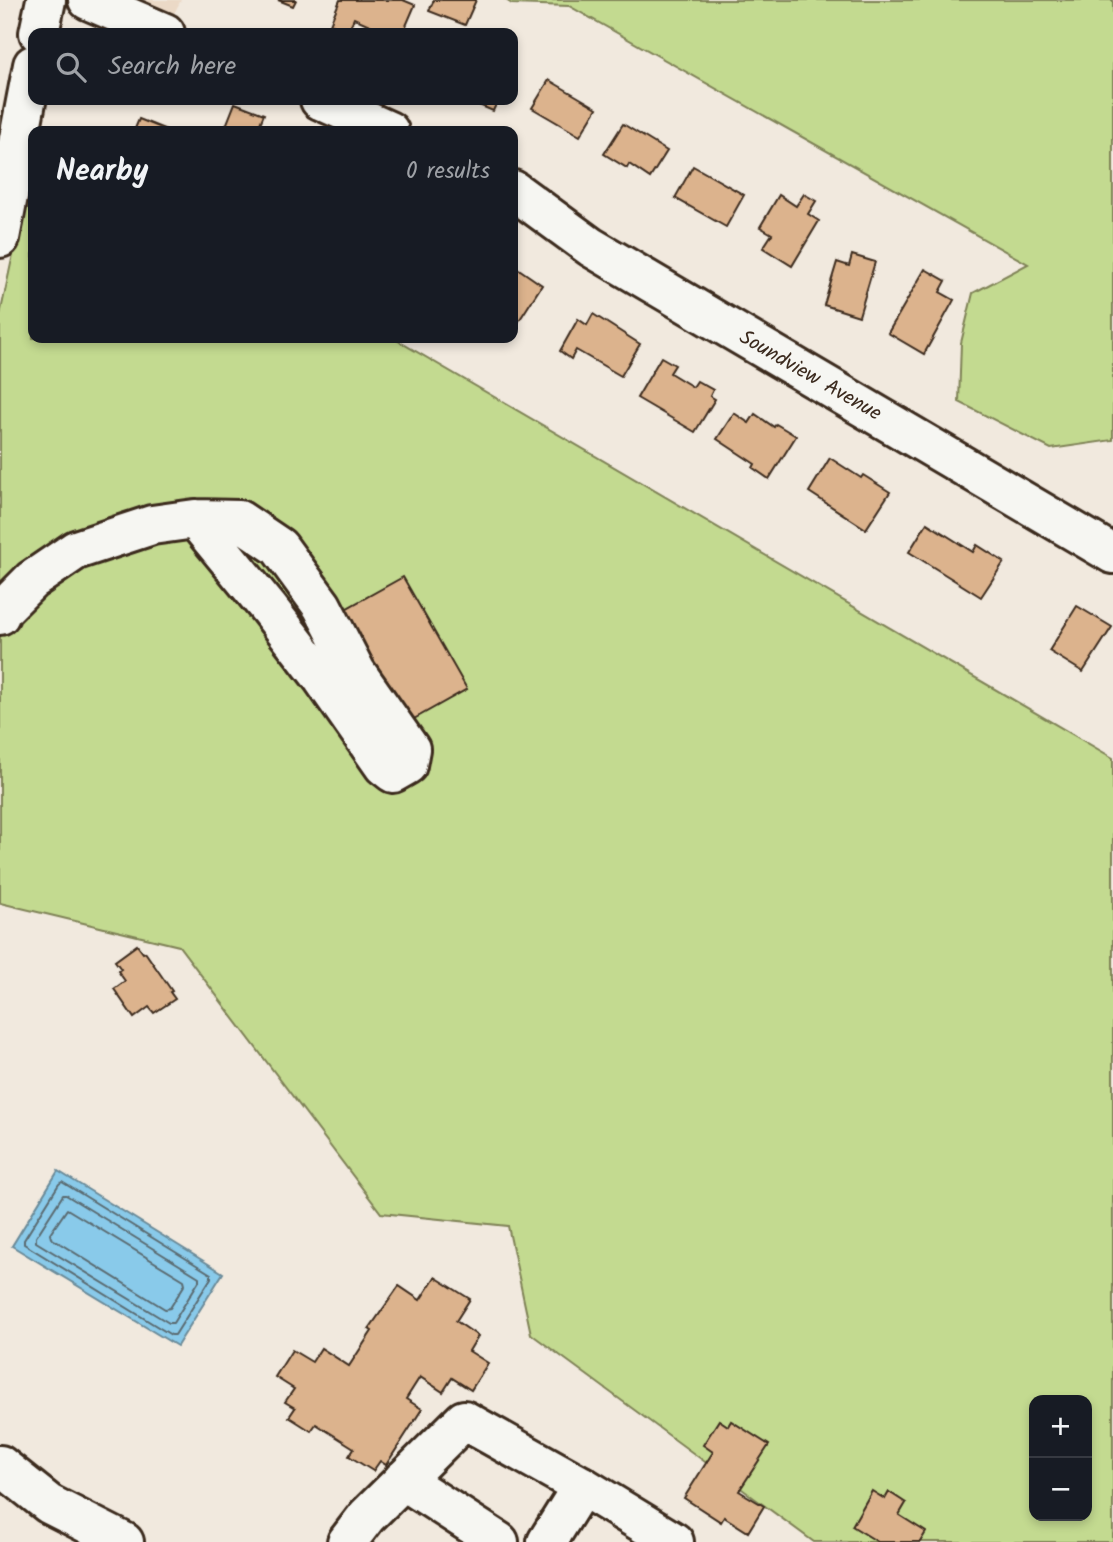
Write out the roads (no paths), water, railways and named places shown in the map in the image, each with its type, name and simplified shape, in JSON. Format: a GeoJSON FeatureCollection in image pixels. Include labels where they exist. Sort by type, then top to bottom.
{"type":"FeatureCollection","features":[{"type":"Feature","properties":{"kind":"street"},"geometry":{"type":"LineString","coordinates":[[40,28],[46,0]]}},
{"type":"Feature","properties":{"kind":"street"},"geometry":{"type":"LineString","coordinates":[[88,0],[154,28]]}},
{"type":"Feature","properties":{"kind":"street"},"geometry":{"type":"LineString","coordinates":[[0,238],[28,91]]}},
{"type":"Feature","properties":{"kind":"street"},"geometry":{"type":"LineString","coordinates":[[331,105],[378,126]]}},
{"type":"Feature","properties":{"kind":"street","name":"Soundview Avenue"},"geometry":{"type":"LineString","coordinates":[[518,194],[591,247],[1113,554]]}},
{"type":"Feature","properties":{"kind":"street"},"geometry":{"type":"LineString","coordinates":[[0,613],[32,580],[76,550],[152,525],[195,519],[239,520],[279,547],[322,606],[356,672],[411,749],[407,765],[393,773],[383,766],[316,669],[195,519]]}},
{"type":"Feature","properties":{"kind":"street"},"geometry":{"type":"LineString","coordinates":[[347,1542],[367,1516],[464,1420],[582,1486],[674,1542]]}},
{"type":"Feature","properties":{"kind":"street"},"geometry":{"type":"LineString","coordinates":[[0,1465],[49,1504],[124,1542]]}},
{"type":"Feature","properties":{"kind":"street"},"geometry":{"type":"LineString","coordinates":[[403,1480],[499,1542]]}},
{"type":"Feature","properties":{"kind":"street"},"geometry":{"type":"LineString","coordinates":[[547,1542],[582,1486]]}},
{"type":"Feature","properties":{"kind":"water"},"geometry":{"type":"Polygon","coordinates":[[[58,1171],[223,1273],[177,1346],[12,1246],[58,1171]]]}}]}
